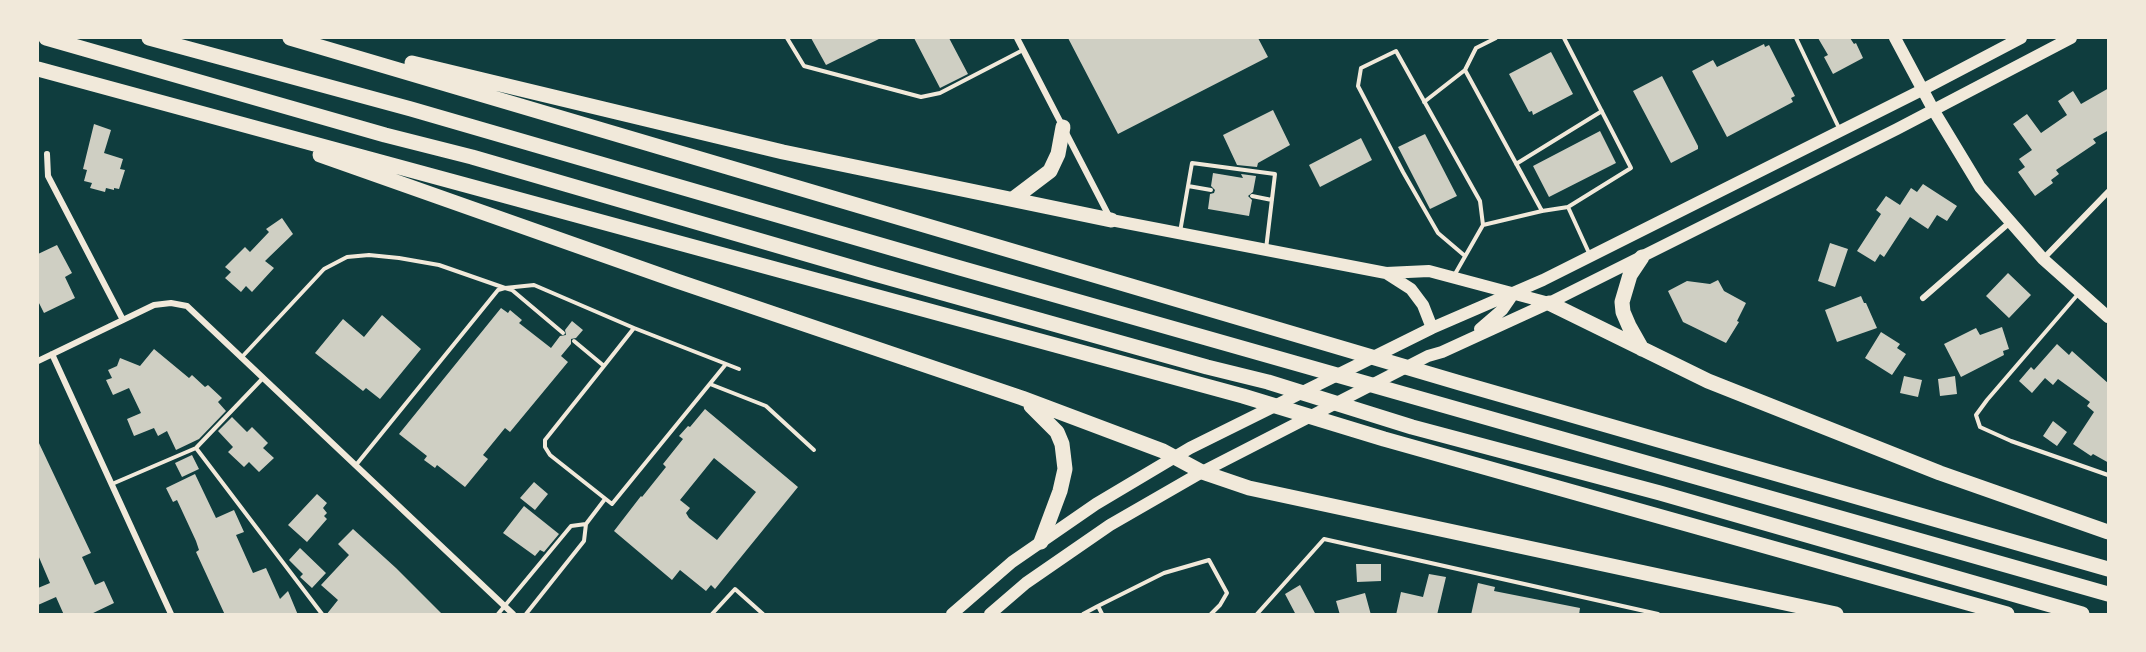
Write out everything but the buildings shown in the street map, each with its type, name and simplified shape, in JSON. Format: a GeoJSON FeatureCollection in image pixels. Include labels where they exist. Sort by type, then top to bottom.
{"type":"FeatureCollection","features":[{"type":"Feature","properties":{"kind":"highway"},"geometry":{"type":"LineString","coordinates":[[46,38],[385,135],[472,157],[864,271],[1268,382],[1413,427],[1660,493],[2082,615]]}},
{"type":"Feature","properties":{"kind":"highway"},"geometry":{"type":"LineString","coordinates":[[149,38],[411,109],[960,268],[2109,594]]}},
{"type":"Feature","properties":{"kind":"highway"},"geometry":{"type":"LineString","coordinates":[[290,38],[1460,383],[2109,569]]}},
{"type":"Feature","properties":{"kind":"highway"},"geometry":{"type":"LineString","coordinates":[[304,38],[783,152],[1111,220]]}},
{"type":"Feature","properties":{"kind":"highway"},"geometry":{"type":"LineString","coordinates":[[38,69],[1243,396],[1384,439],[2007,615]]}},
{"type":"Feature","properties":{"kind":"highway"},"geometry":{"type":"LineString","coordinates":[[38,74],[99,87]]}},
{"type":"Feature","properties":{"kind":"highway"},"geometry":{"type":"LineString","coordinates":[[204,114],[666,277],[1022,398],[1163,451],[1202,472],[1249,488],[1836,615]]}},
{"type":"Feature","properties":{"kind":"highway"},"geometry":{"type":"LineString","coordinates":[[1013,200],[1050,171],[1058,154],[1063,127]]}},
{"type":"Feature","properties":{"kind":"highway"},"geometry":{"type":"LineString","coordinates":[[1642,257],[1630,274],[1622,302],[1623,312],[1642,349]]}},
{"type":"Feature","properties":{"kind":"highway"},"geometry":{"type":"LineString","coordinates":[[1549,303],[1707,381],[1940,473],[2109,532]]}},
{"type":"Feature","properties":{"kind":"highway"},"geometry":{"type":"LineString","coordinates":[[1022,398],[1049,422],[1057,432],[1062,444],[1065,468],[1060,491],[1041,542]]}},
{"type":"Feature","properties":{"kind":"main road"},"geometry":{"type":"LineString","coordinates":[[1895,38],[1934,111],[1980,187],[2009,223],[2043,259],[2109,317]]}},
{"type":"Feature","properties":{"kind":"main road"},"geometry":{"type":"LineString","coordinates":[[952,615],[1012,562],[1096,504],[1175,457],[1432,328],[1514,293],[1590,256],[1923,90],[2021,38]]}},
{"type":"Feature","properties":{"kind":"main road"},"geometry":{"type":"LineString","coordinates":[[990,615],[1026,583],[1110,525],[1202,472],[1428,356],[1549,303],[1642,257],[1934,111],[2071,38]]}},
{"type":"Feature","properties":{"kind":"main road"},"geometry":{"type":"LineString","coordinates":[[1111,220],[1386,273],[1429,271],[1549,303]]}},
{"type":"Feature","properties":{"kind":"main road"},"geometry":{"type":"LineString","coordinates":[[1386,273],[1411,289],[1423,305],[1432,328]]}},
{"type":"Feature","properties":{"kind":"main road"},"geometry":{"type":"LineString","coordinates":[[1455,346],[1486,325],[1502,310],[1514,293]]}},
{"type":"Feature","properties":{"kind":"street"},"geometry":{"type":"LineString","coordinates":[[1017,38],[1111,220]]}},
{"type":"Feature","properties":{"kind":"street"},"geometry":{"type":"LineString","coordinates":[[47,154],[48,176],[123,320]]}},
{"type":"Feature","properties":{"kind":"street"},"geometry":{"type":"LineString","coordinates":[[2043,259],[2109,192]]}},
{"type":"Feature","properties":{"kind":"street"},"geometry":{"type":"LineString","coordinates":[[1923,298],[2009,223]]}},
{"type":"Feature","properties":{"kind":"street"},"geometry":{"type":"LineString","coordinates":[[38,361],[154,304],[171,303],[187,306],[513,615]]}},
{"type":"Feature","properties":{"kind":"street"},"geometry":{"type":"LineString","coordinates":[[52,354],[171,615]]}},
{"type":"Feature","properties":{"kind":"lane"},"geometry":{"type":"LineString","coordinates":[[787,38],[804,66],[921,97],[940,93],[1023,50]]}},
{"type":"Feature","properties":{"kind":"lane"},"geometry":{"type":"LineString","coordinates":[[1424,102],[1465,70],[1476,48],[1496,38]]}},
{"type":"Feature","properties":{"kind":"lane"},"geometry":{"type":"LineString","coordinates":[[1483,225],[1568,207],[1631,168],[1564,38]]}},
{"type":"Feature","properties":{"kind":"lane"},"geometry":{"type":"LineString","coordinates":[[1796,38],[1840,131]]}},
{"type":"Feature","properties":{"kind":"lane"},"geometry":{"type":"LineString","coordinates":[[1453,277],[1483,225],[1480,201],[1396,51],[1361,68],[1358,86],[1438,234],[1465,256]]}},
{"type":"Feature","properties":{"kind":"lane"},"geometry":{"type":"LineString","coordinates":[[1465,70],[1542,211]]}},
{"type":"Feature","properties":{"kind":"lane"},"geometry":{"type":"LineString","coordinates":[[1516,164],[1602,111]]}},
{"type":"Feature","properties":{"kind":"lane"},"geometry":{"type":"LineString","coordinates":[[1180,233],[1192,163],[1275,174],[1266,250]]}},
{"type":"Feature","properties":{"kind":"lane"},"geometry":{"type":"LineString","coordinates":[[1188,186],[1210,190]]}},
{"type":"Feature","properties":{"kind":"lane"},"geometry":{"type":"LineString","coordinates":[[1252,196],[1272,200]]}},
{"type":"Feature","properties":{"kind":"lane"},"geometry":{"type":"LineString","coordinates":[[1568,207],[1590,256]]}},
{"type":"Feature","properties":{"kind":"lane"},"geometry":{"type":"LineString","coordinates":[[241,358],[324,269],[347,257],[369,255],[429,263],[512,290],[563,333]]}},
{"type":"Feature","properties":{"kind":"lane"},"geometry":{"type":"LineString","coordinates":[[355,465],[489,299],[498,290],[505,288],[534,285],[634,328],[740,369]]}},
{"type":"Feature","properties":{"kind":"lane"},"geometry":{"type":"LineString","coordinates":[[2079,292],[1976,416],[1980,427],[2011,441],[2109,475]]}},
{"type":"Feature","properties":{"kind":"lane"},"geometry":{"type":"LineString","coordinates":[[634,328],[545,440],[545,447],[550,455],[612,504],[726,364]]}},
{"type":"Feature","properties":{"kind":"lane"},"geometry":{"type":"LineString","coordinates":[[574,341],[604,366]]}},
{"type":"Feature","properties":{"kind":"lane"},"geometry":{"type":"LineString","coordinates":[[111,484],[196,447],[263,378]]}},
{"type":"Feature","properties":{"kind":"lane"},"geometry":{"type":"LineString","coordinates":[[710,384],[766,406],[814,450]]}},
{"type":"Feature","properties":{"kind":"lane"},"geometry":{"type":"LineString","coordinates":[[196,447],[322,615]]}},
{"type":"Feature","properties":{"kind":"lane"},"geometry":{"type":"LineString","coordinates":[[526,615],[584,541],[586,524],[605,499]]}},
{"type":"Feature","properties":{"kind":"lane"},"geometry":{"type":"LineString","coordinates":[[498,615],[571,526],[586,524]]}},
{"type":"Feature","properties":{"kind":"lane"},"geometry":{"type":"LineString","coordinates":[[1257,615],[1324,539],[1658,615]]}},
{"type":"Feature","properties":{"kind":"lane"},"geometry":{"type":"LineString","coordinates":[[1083,615],[1164,573],[1209,560],[1227,592],[1212,615]]}},
{"type":"Feature","properties":{"kind":"lane"},"geometry":{"type":"LineString","coordinates":[[712,615],[735,589],[763,615]]}},
{"type":"Feature","properties":{"kind":"lane"},"geometry":{"type":"LineString","coordinates":[[1098,606],[1102,615]]}}]}
